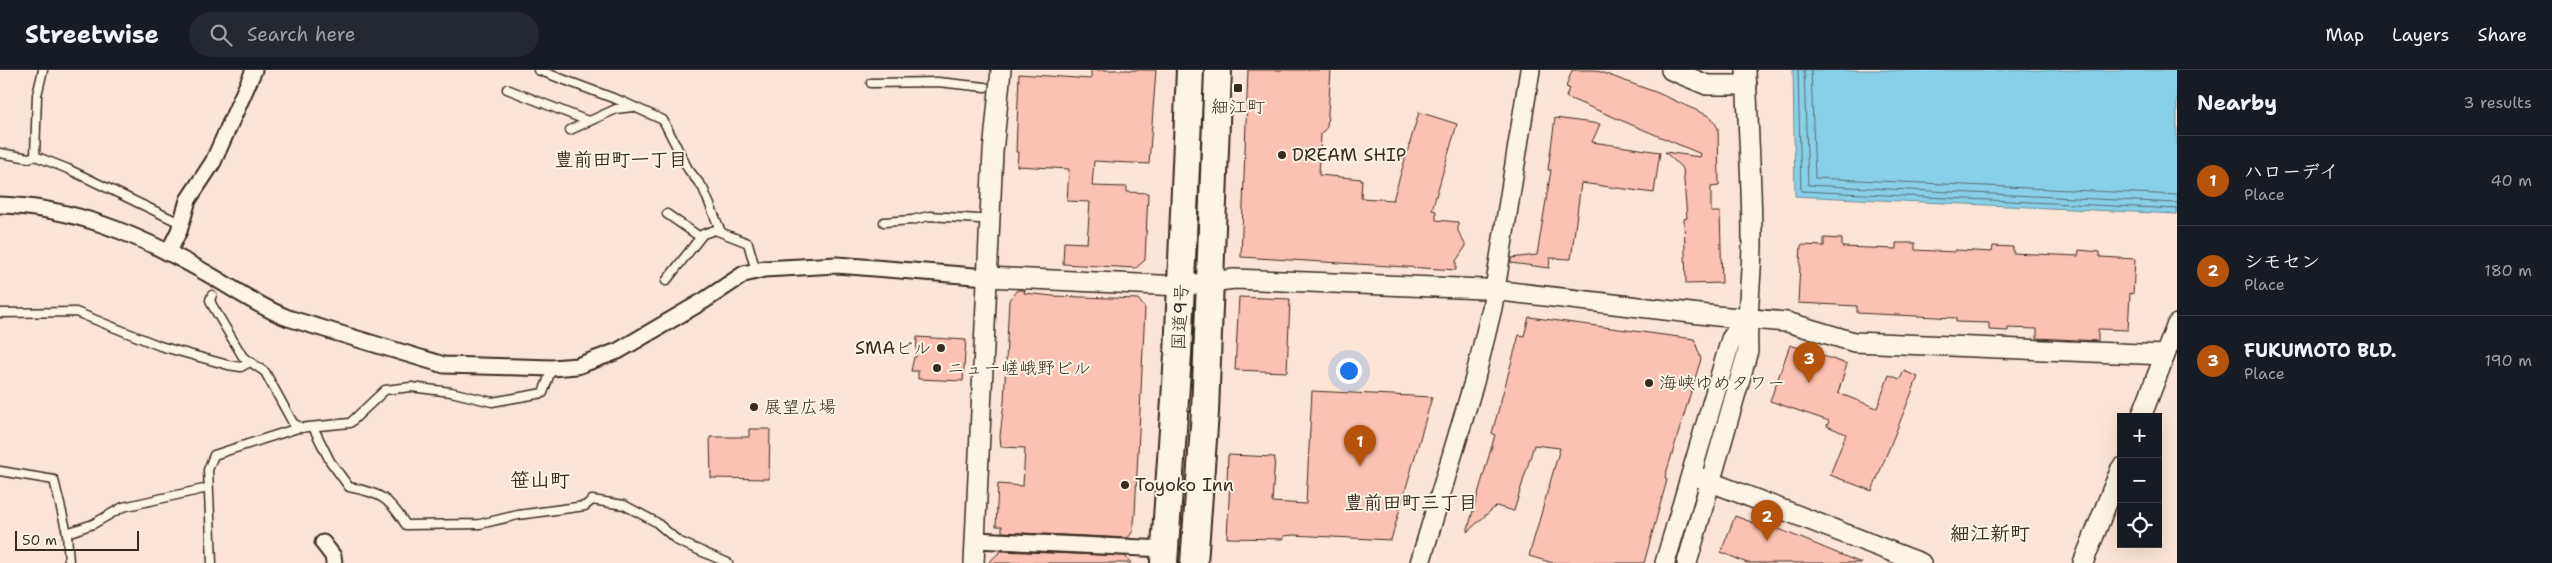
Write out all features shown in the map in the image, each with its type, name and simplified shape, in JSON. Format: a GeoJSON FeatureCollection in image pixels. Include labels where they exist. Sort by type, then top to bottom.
{"type":"FeatureCollection","features":[{"type":"Feature","properties":{"kind":"highway","name":"国道9号"},"geometry":{"type":"LineString","coordinates":[[1165,556],[1181,286],[1190,70]]}},
{"type":"Feature","properties":{"kind":"highway","name":"国道9号"},"geometry":{"type":"LineString","coordinates":[[1194,563],[1205,412],[1218,70]]}},
{"type":"Feature","properties":{"kind":"street"},"geometry":{"type":"LineString","coordinates":[[168,254],[182,224],[188,200],[213,162],[254,70]]}},
{"type":"Feature","properties":{"kind":"street"},"geometry":{"type":"LineString","coordinates":[[974,563],[988,301],[987,277],[993,152],[1001,70]]}},
{"type":"Feature","properties":{"kind":"street"},"geometry":{"type":"LineString","coordinates":[[1420,563],[1474,382],[1496,290],[1530,70]]}},
{"type":"Feature","properties":{"kind":"street"},"geometry":{"type":"LineString","coordinates":[[1671,70],[1707,85],[1746,77]]}},
{"type":"Feature","properties":{"kind":"street"},"geometry":{"type":"LineString","coordinates":[[1722,70],[1746,77]]}},
{"type":"Feature","properties":{"kind":"street"},"geometry":{"type":"LineString","coordinates":[[1687,563],[1748,351],[1746,317],[1752,276],[1752,240],[1746,77]]}},
{"type":"Feature","properties":{"kind":"street"},"geometry":{"type":"LineString","coordinates":[[0,206],[18,206],[91,219],[198,269],[267,310],[288,318],[444,364],[552,368],[577,366],[618,351],[744,274],[756,271],[837,265],[987,277],[1181,286],[1234,279],[1496,290],[1717,316],[1787,322],[1854,342],[2165,356]]}},
{"type":"Feature","properties":{"kind":"street"},"geometry":{"type":"LineString","coordinates":[[1665,563],[1732,339],[1746,317]]}},
{"type":"Feature","properties":{"kind":"street"},"geometry":{"type":"LineString","coordinates":[[2143,413],[2177,324]]}},
{"type":"Feature","properties":{"kind":"street"},"geometry":{"type":"LineString","coordinates":[[1691,474],[1921,563]]}},
{"type":"Feature","properties":{"kind":"street"},"geometry":{"type":"LineString","coordinates":[[2083,563],[2117,478]]}},
{"type":"Feature","properties":{"kind":"street"},"geometry":{"type":"LineString","coordinates":[[975,540],[1165,556]]}},
{"type":"Feature","properties":{"kind":"street"},"geometry":{"type":"LineString","coordinates":[[323,543],[333,556],[334,563]]}},
{"type":"Feature","properties":{"kind":"lane"},"geometry":{"type":"LineString","coordinates":[[35,156],[37,95],[43,70]]}},
{"type":"Feature","properties":{"kind":"lane"},"geometry":{"type":"LineString","coordinates":[[538,70],[635,106],[663,120],[688,169],[703,188],[721,232]]}},
{"type":"Feature","properties":{"kind":"lane"},"geometry":{"type":"LineString","coordinates":[[871,84],[938,82],[986,87]]}},
{"type":"Feature","properties":{"kind":"lane"},"geometry":{"type":"LineString","coordinates":[[507,89],[588,121]]}},
{"type":"Feature","properties":{"kind":"lane"},"geometry":{"type":"LineString","coordinates":[[570,130],[616,109],[635,106]]}},
{"type":"Feature","properties":{"kind":"lane"},"geometry":{"type":"LineString","coordinates":[[0,153],[29,158],[35,156],[68,169],[182,224]]}},
{"type":"Feature","properties":{"kind":"lane"},"geometry":{"type":"LineString","coordinates":[[667,214],[700,237]]}},
{"type":"Feature","properties":{"kind":"lane"},"geometry":{"type":"LineString","coordinates":[[884,222],[912,220],[929,216],[979,219]]}},
{"type":"Feature","properties":{"kind":"lane"},"geometry":{"type":"LineString","coordinates":[[666,281],[700,237],[708,231],[721,232],[748,243],[756,271]]}},
{"type":"Feature","properties":{"kind":"lane"},"geometry":{"type":"LineString","coordinates":[[212,296],[210,300],[212,305],[243,357],[265,372],[293,423],[302,428]]}},
{"type":"Feature","properties":{"kind":"lane"},"geometry":{"type":"LineString","coordinates":[[0,313],[76,312],[160,346],[228,365],[241,367],[250,362]]}},
{"type":"Feature","properties":{"kind":"lane"},"geometry":{"type":"LineString","coordinates":[[212,563],[208,470],[214,455],[302,428],[350,423],[385,390],[411,387],[451,392],[492,402],[543,393],[552,368]]}},
{"type":"Feature","properties":{"kind":"lane"},"geometry":{"type":"LineString","coordinates":[[313,426],[330,460],[350,487],[375,492],[383,496],[394,507],[406,525],[480,524],[518,515],[585,506],[592,500],[624,505],[656,522],[678,541],[728,563]]}},
{"type":"Feature","properties":{"kind":"lane"},"geometry":{"type":"LineString","coordinates":[[0,471],[54,480],[67,534],[69,563]]}},
{"type":"Feature","properties":{"kind":"lane"},"geometry":{"type":"LineString","coordinates":[[67,534],[93,524],[123,507],[208,488]]}},
{"type":"Feature","properties":{"kind":"water"},"geometry":{"type":"Polygon","coordinates":[[[1793,70],[2177,70],[2177,214],[1795,196],[1793,70]]]}},
{"type":"Feature","properties":{"kind":"building"},"geometry":{"type":"Polygon","coordinates":[[[1091,70],[1156,70],[1149,164],[1094,161],[1092,186],[1127,187],[1127,192],[1148,193],[1145,260],[1136,268],[1063,264],[1064,242],[1087,243],[1090,202],[1067,201],[1069,169],[1017,166],[1019,74],[1091,79],[1091,70]]]}},
{"type":"Feature","properties":{"kind":"building","name":"DREAM SHIP"},"geometry":{"type":"Polygon","coordinates":[[[1248,70],[1331,70],[1327,127],[1321,134],[1319,175],[1362,179],[1361,198],[1393,200],[1419,112],[1457,124],[1432,210],[1436,211],[1436,220],[1458,222],[1458,231],[1466,246],[1456,261],[1456,270],[1241,257],[1248,70]]]}},
{"type":"Feature","properties":{"kind":"building"},"geometry":{"type":"Polygon","coordinates":[[[1572,70],[1595,70],[1658,93],[1711,117],[1718,128],[1719,186],[1711,187],[1711,212],[1720,212],[1722,283],[1686,284],[1684,219],[1687,218],[1683,169],[1665,152],[1700,157],[1701,154],[1566,97],[1569,88],[1566,87],[1572,70]]]}},
{"type":"Feature","properties":{"kind":"building"},"geometry":{"type":"Polygon","coordinates":[[[1555,118],[1600,124],[1592,142],[1660,152],[1654,193],[1581,183],[1571,259],[1550,258],[1549,268],[1511,263],[1511,258],[1537,255],[1551,170],[1548,170],[1555,118]]]}},
{"type":"Feature","properties":{"kind":"building"},"geometry":{"type":"Polygon","coordinates":[[[1824,238],[1842,239],[1842,247],[1896,249],[1896,243],[1915,243],[1915,250],[1992,252],[1993,246],[2013,247],[2013,253],[2078,256],[2079,250],[2100,252],[2100,257],[2135,259],[2133,294],[2130,293],[2128,330],[2098,329],[2098,341],[2037,338],[2037,329],[2008,328],[2008,331],[1989,330],[1989,323],[1956,322],[1956,318],[1857,313],[1857,306],[1798,303],[1801,245],[1824,246],[1824,238]]]}},
{"type":"Feature","properties":{"kind":"building"},"geometry":{"type":"Polygon","coordinates":[[[1017,290],[1025,290],[1024,293],[1053,296],[1138,299],[1145,308],[1135,514],[1133,531],[1128,538],[1002,532],[1002,526],[996,526],[998,484],[1023,486],[1025,448],[1001,447],[1000,436],[1004,402],[1009,300],[1017,290]]]}},
{"type":"Feature","properties":{"kind":"building"},"geometry":{"type":"Polygon","coordinates":[[[1239,297],[1290,299],[1287,372],[1235,370],[1239,297]]]}},
{"type":"Feature","properties":{"kind":"building"},"geometry":{"type":"Polygon","coordinates":[[[1529,317],[1694,339],[1701,359],[1665,477],[1667,480],[1644,563],[1553,563],[1529,556],[1560,448],[1534,445],[1514,511],[1496,506],[1467,532],[1495,435],[1492,433],[1519,335],[1524,336],[1529,317]]]}},
{"type":"Feature","properties":{"kind":"building"},"geometry":{"type":"Polygon","coordinates":[[[917,337],[966,340],[963,381],[918,379],[918,371],[911,371],[914,357],[916,357],[917,337]]]}},
{"type":"Feature","properties":{"kind":"building"},"geometry":{"type":"Polygon","coordinates":[[[1790,345],[1847,364],[1838,393],[1877,408],[1889,375],[1900,379],[1904,371],[1918,377],[1872,491],[1830,475],[1846,434],[1827,426],[1829,421],[1770,401],[1790,345]]]}},
{"type":"Feature","properties":{"kind":"building"},"geometry":{"type":"Polygon","coordinates":[[[1312,391],[1432,397],[1391,540],[1293,535],[1284,536],[1284,539],[1227,538],[1230,481],[1227,481],[1228,455],[1275,457],[1272,502],[1306,504],[1312,391]]]}},
{"type":"Feature","properties":{"kind":"building"},"geometry":{"type":"Polygon","coordinates":[[[749,429],[770,429],[769,479],[711,478],[710,437],[749,437],[749,429]]]}},
{"type":"Feature","properties":{"kind":"building"},"geometry":{"type":"Polygon","coordinates":[[[1735,516],[1773,530],[1774,527],[1861,563],[1747,563],[1721,552],[1735,516]]]}},
{"type":"Feature","properties":{"kind":"building"},"geometry":{"type":"Polygon","coordinates":[[[1001,551],[1125,556],[1131,563],[988,563],[1001,551]]]}},
{"type":"Feature","properties":{"kind":"place","name":"細江町"},"geometry":{"type":"Point","coordinates":[1238,88]}},
{"type":"Feature","properties":{"kind":"place","name":"DREAM SHIP"},"geometry":{"type":"Point","coordinates":[1282,155]}},
{"type":"Feature","properties":{"kind":"place","name":"SMAビル"},"geometry":{"type":"Point","coordinates":[941,348]}},
{"type":"Feature","properties":{"kind":"place","name":"ニュー嵯峨野ビル"},"geometry":{"type":"Point","coordinates":[937,368]}},
{"type":"Feature","properties":{"kind":"place","name":"海峡ゆめタワー"},"geometry":{"type":"Point","coordinates":[1649,383]}},
{"type":"Feature","properties":{"kind":"place","name":"FUKUMOTO BLD."},"geometry":{"type":"Point","coordinates":[1809,383]}},
{"type":"Feature","properties":{"kind":"place","name":"展望広場"},"geometry":{"type":"Point","coordinates":[754,407]}},
{"type":"Feature","properties":{"kind":"place","name":"ハローデイ"},"geometry":{"type":"Point","coordinates":[1360,466]}},
{"type":"Feature","properties":{"kind":"place","name":"Toyoko Inn"},"geometry":{"type":"Point","coordinates":[1125,485]}},
{"type":"Feature","properties":{"kind":"place","name":"シモセン"},"geometry":{"type":"Point","coordinates":[1767,541]}},
{"type":"Feature","properties":{"kind":"district","name":"豊前田町一丁目"},"geometry":{"type":"Point","coordinates":[621,159]}},
{"type":"Feature","properties":{"kind":"district","name":"笹山町"},"geometry":{"type":"Point","coordinates":[540,480]}},
{"type":"Feature","properties":{"kind":"district","name":"豊前田町三丁目"},"geometry":{"type":"Point","coordinates":[1411,502]}},
{"type":"Feature","properties":{"kind":"district","name":"細江新町"},"geometry":{"type":"Point","coordinates":[1990,533]}}]}
